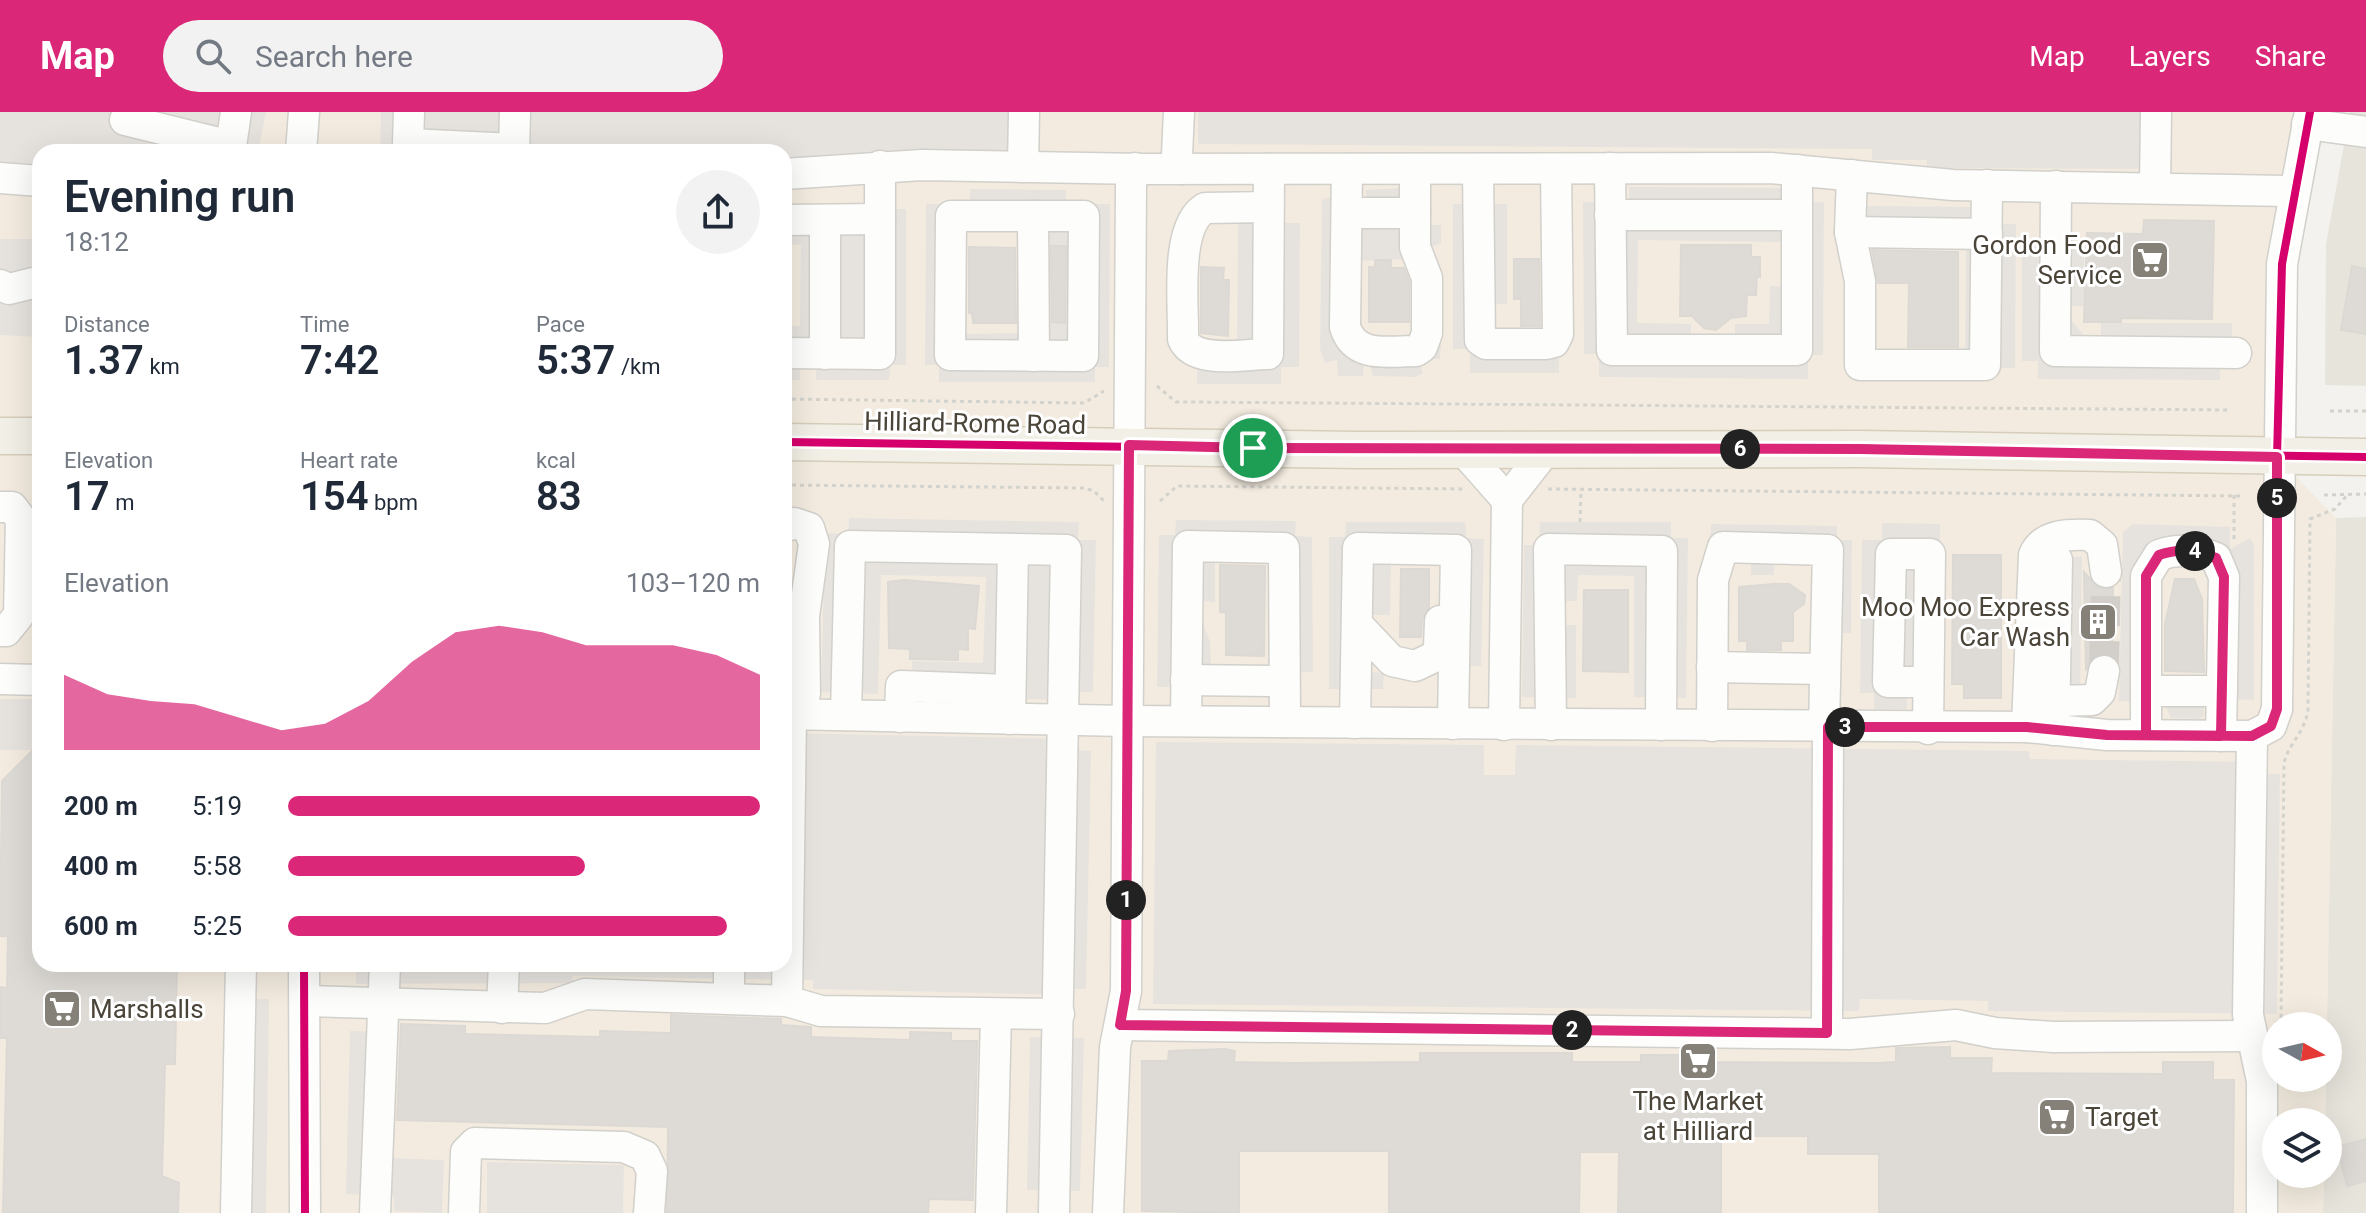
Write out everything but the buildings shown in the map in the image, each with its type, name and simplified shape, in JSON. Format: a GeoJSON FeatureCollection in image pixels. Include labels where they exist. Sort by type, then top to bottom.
{"type":"FeatureCollection","features":[{"type":"Feature","properties":{"kind":"main road"},"geometry":{"type":"LineString","coordinates":[[0,436],[32,436]]}},
{"type":"Feature","properties":{"kind":"main road","name":"Hilliard-Rome Road"},"geometry":{"type":"LineString","coordinates":[[792,442],[1463,450],[1860,449],[2366,457]]}},
{"type":"Feature","properties":{"kind":"street"},"geometry":{"type":"LineString","coordinates":[[231,144],[236,112]]}},
{"type":"Feature","properties":{"kind":"street"},"geometry":{"type":"LineString","coordinates":[[302,144],[304,112]]}},
{"type":"Feature","properties":{"kind":"street"},"geometry":{"type":"LineString","coordinates":[[408,144],[409,112]]}},
{"type":"Feature","properties":{"kind":"street"},"geometry":{"type":"LineString","coordinates":[[514,144],[515,112]]}},
{"type":"Feature","properties":{"kind":"street"},"geometry":{"type":"LineString","coordinates":[[1023,167],[1024,112]]}},
{"type":"Feature","properties":{"kind":"street"},"geometry":{"type":"LineString","coordinates":[[1179,112],[1177,155],[1182,169]]}},
{"type":"Feature","properties":{"kind":"street"},"geometry":{"type":"LineString","coordinates":[[2155,188],[2156,112]]}},
{"type":"Feature","properties":{"kind":"street"},"geometry":{"type":"LineString","coordinates":[[792,707],[846,715],[900,717],[1010,704],[1063,720],[1504,725],[1928,729],[2045,719],[2146,735],[2252,736],[2271,726],[2277,709],[2277,457],[2282,264],[2294,191],[2308,118],[2366,132]]}},
{"type":"Feature","properties":{"kind":"street"},"geometry":{"type":"LineString","coordinates":[[125,120],[223,144]]}},
{"type":"Feature","properties":{"kind":"street"},"geometry":{"type":"LineString","coordinates":[[950,165],[950,355],[1083,356],[1085,167]]}},
{"type":"Feature","properties":{"kind":"street"},"geometry":{"type":"LineString","coordinates":[[792,173],[880,166],[950,165],[1182,169],[1797,170],[1987,185],[2294,191]]}},
{"type":"Feature","properties":{"kind":"street"},"geometry":{"type":"LineString","coordinates":[[792,353],[880,354],[880,166]]}},
{"type":"Feature","properties":{"kind":"street"},"geometry":{"type":"LineString","coordinates":[[1108,1213],[1115,1047],[1126,991],[1131,184],[1135,168]]}},
{"type":"Feature","properties":{"kind":"street"},"geometry":{"type":"LineString","coordinates":[[1610,168],[1612,350],[1797,350],[1797,170]]}},
{"type":"Feature","properties":{"kind":"street"},"geometry":{"type":"LineString","coordinates":[[1269,169],[1269,207],[1268,354],[1199,355],[1183,339],[1185,238],[1191,221],[1205,208],[1269,207]]}},
{"type":"Feature","properties":{"kind":"street"},"geometry":{"type":"LineString","coordinates":[[1347,169],[1345,327],[1357,347],[1368,351],[1416,351],[1422,347],[1427,333],[1427,278],[1415,247],[1415,169]]}},
{"type":"Feature","properties":{"kind":"street"},"geometry":{"type":"LineString","coordinates":[[1478,169],[1478,331],[1486,344],[1546,344],[1554,342],[1558,334],[1556,169]]}},
{"type":"Feature","properties":{"kind":"street"},"geometry":{"type":"LineString","coordinates":[[1852,175],[1850,232],[1860,281],[1860,365],[1985,365],[1987,185]]}},
{"type":"Feature","properties":{"kind":"street"},"geometry":{"type":"LineString","coordinates":[[0,178],[32,180]]}},
{"type":"Feature","properties":{"kind":"street"},"geometry":{"type":"LineString","coordinates":[[2056,186],[2055,351],[2236,353]]}},
{"type":"Feature","properties":{"kind":"street"},"geometry":{"type":"LineString","coordinates":[[1347,213],[1415,213]]}},
{"type":"Feature","properties":{"kind":"street"},"geometry":{"type":"LineString","coordinates":[[1610,215],[1796,215]]}},
{"type":"Feature","properties":{"kind":"street"},"geometry":{"type":"LineString","coordinates":[[951,216],[1084,216]]}},
{"type":"Feature","properties":{"kind":"street"},"geometry":{"type":"LineString","coordinates":[[1033,216],[1034,356]]}},
{"type":"Feature","properties":{"kind":"street"},"geometry":{"type":"LineString","coordinates":[[792,220],[880,219]]}},
{"type":"Feature","properties":{"kind":"street"},"geometry":{"type":"LineString","coordinates":[[825,220],[825,354]]}},
{"type":"Feature","properties":{"kind":"street"},"geometry":{"type":"LineString","coordinates":[[1850,232],[1987,234]]}},
{"type":"Feature","properties":{"kind":"street"},"geometry":{"type":"LineString","coordinates":[[0,285],[9,289],[32,283]]}},
{"type":"Feature","properties":{"kind":"street"},"geometry":{"type":"LineString","coordinates":[[1463,450],[1507,500]]}},
{"type":"Feature","properties":{"kind":"street"},"geometry":{"type":"LineString","coordinates":[[1504,725],[1507,500],[1546,450]]}},
{"type":"Feature","properties":{"kind":"street"},"geometry":{"type":"LineString","coordinates":[[0,507],[12,507],[21,519],[19,615],[6,631],[0,631]]}},
{"type":"Feature","properties":{"kind":"street"},"geometry":{"type":"LineString","coordinates":[[792,524],[809,528],[814,544],[804,616],[805,694],[792,702]]}},
{"type":"Feature","properties":{"kind":"street"},"geometry":{"type":"LineString","coordinates":[[2045,719],[2034,555],[2038,544],[2047,539],[2090,535],[2102,545],[2106,572]]}},
{"type":"Feature","properties":{"kind":"street"},"geometry":{"type":"LineString","coordinates":[[846,715],[850,546],[1066,550],[1054,1213]]}},
{"type":"Feature","properties":{"kind":"street"},"geometry":{"type":"LineString","coordinates":[[1186,721],[1188,546],[1284,548],[1285,722]]}},
{"type":"Feature","properties":{"kind":"street"},"geometry":{"type":"LineString","coordinates":[[1712,726],[1713,580],[1723,547],[1828,550],[1825,669],[1827,1033]]}},
{"type":"Feature","properties":{"kind":"street"},"geometry":{"type":"LineString","coordinates":[[1355,723],[1358,548],[1456,550],[1453,724]]}},
{"type":"Feature","properties":{"kind":"street"},"geometry":{"type":"LineString","coordinates":[[1010,704],[1013,549]]}},
{"type":"Feature","properties":{"kind":"street"},"geometry":{"type":"LineString","coordinates":[[1551,725],[1549,549],[1662,551],[1661,725]]}},
{"type":"Feature","properties":{"kind":"street"},"geometry":{"type":"LineString","coordinates":[[2146,735],[2146,576],[2159,555],[2172,550],[2199,551],[2216,558],[2224,577],[2221,736]]}},
{"type":"Feature","properties":{"kind":"street"},"geometry":{"type":"LineString","coordinates":[[2045,719],[2057,560]]}},
{"type":"Feature","properties":{"kind":"street"},"geometry":{"type":"LineString","coordinates":[[1357,624],[1392,661],[1415,666],[1427,663],[1439,648],[1440,596],[1456,579]]}},
{"type":"Feature","properties":{"kind":"street"},"geometry":{"type":"LineString","coordinates":[[1712,667],[1825,669]]}},
{"type":"Feature","properties":{"kind":"street"},"geometry":{"type":"LineString","coordinates":[[2045,719],[2092,700],[2100,692],[2104,671]]}},
{"type":"Feature","properties":{"kind":"street"},"geometry":{"type":"LineString","coordinates":[[0,679],[32,680]]}},
{"type":"Feature","properties":{"kind":"street"},"geometry":{"type":"LineString","coordinates":[[1186,680],[1284,681]]}},
{"type":"Feature","properties":{"kind":"street"},"geometry":{"type":"LineString","coordinates":[[1928,682],[1928,729]]}},
{"type":"Feature","properties":{"kind":"street"},"geometry":{"type":"LineString","coordinates":[[2146,691],[2222,691]]}},
{"type":"Feature","properties":{"kind":"street"},"geometry":{"type":"LineString","coordinates":[[2252,736],[2261,1031],[2262,1213]]}},
{"type":"Feature","properties":{"kind":"street"},"geometry":{"type":"LineString","coordinates":[[236,1213],[248,972]]}},
{"type":"Feature","properties":{"kind":"street"},"geometry":{"type":"LineString","coordinates":[[304,972],[305,1213]]}},
{"type":"Feature","properties":{"kind":"street"},"geometry":{"type":"LineString","coordinates":[[375,1213],[385,972]]}},
{"type":"Feature","properties":{"kind":"street"},"geometry":{"type":"LineString","coordinates":[[502,1008],[504,972]]}},
{"type":"Feature","properties":{"kind":"street"},"geometry":{"type":"LineString","coordinates":[[729,972],[729,998]]}},
{"type":"Feature","properties":{"kind":"street"},"geometry":{"type":"LineString","coordinates":[[787,972],[787,1001]]}},
{"type":"Feature","properties":{"kind":"street"},"geometry":{"type":"LineString","coordinates":[[306,1001],[545,1008],[585,994],[787,1001],[821,1011],[1059,1014]]}},
{"type":"Feature","properties":{"kind":"street"},"geometry":{"type":"LineString","coordinates":[[991,1213],[996,1014]]}},
{"type":"Feature","properties":{"kind":"street"},"geometry":{"type":"LineString","coordinates":[[1120,1025],[1827,1033],[1956,1025],[1995,1033],[2053,1037],[2261,1031]]}},
{"type":"Feature","properties":{"kind":"street"},"geometry":{"type":"LineString","coordinates":[[464,1213],[466,1152],[475,1143],[624,1147],[645,1156],[652,1171],[649,1213]]}},
{"type":"Feature","properties":{"kind":"path"},"geometry":{"type":"LineString","coordinates":[[792,399],[1084,403],[1099,396],[1110,385]]}},
{"type":"Feature","properties":{"kind":"path"},"geometry":{"type":"LineString","coordinates":[[1157,386],[1176,402],[2230,410]]}},
{"type":"Feature","properties":{"kind":"path"},"geometry":{"type":"LineString","coordinates":[[2330,411],[2366,411]]}},
{"type":"Feature","properties":{"kind":"path"},"geometry":{"type":"LineString","coordinates":[[792,485],[1084,488],[1094,491],[1105,502]]}},
{"type":"Feature","properties":{"kind":"path"},"geometry":{"type":"LineString","coordinates":[[1160,501],[1177,486],[1468,489]]}},
{"type":"Feature","properties":{"kind":"path"},"geometry":{"type":"LineString","coordinates":[[1540,489],[2244,496]]}},
{"type":"Feature","properties":{"kind":"path"},"geometry":{"type":"LineString","coordinates":[[1580,522],[1581,490]]}},
{"type":"Feature","properties":{"kind":"path"},"geometry":{"type":"LineString","coordinates":[[2261,1031],[2281,1020],[2284,763],[2286,751],[2306,723],[2308,710],[2310,519],[2335,509],[2348,494]]}},
{"type":"Feature","properties":{"kind":"path"},"geometry":{"type":"LineString","coordinates":[[2324,495],[2366,494]]}},
{"type":"Feature","properties":{"kind":"path"},"geometry":{"type":"LineString","coordinates":[[2234,495],[2234,547]]}},
{"type":"Feature","properties":{"kind":"shaded area"},"geometry":{"type":"Polygon","coordinates":[[[0,112],[2310,112],[2277,457],[2336,518],[2327,1012],[2262,1012],[2262,1092],[2326,1092],[2325,1108],[2262,1108],[2262,1188],[2324,1188],[2323,1213],[0,1213],[0,112]]]}},
{"type":"Feature","properties":{"kind":"shaded area"},"geometry":{"type":"Polygon","coordinates":[[[0,112],[266,112],[260,144],[32,144],[32,180],[0,178],[0,112]]]}},
{"type":"Feature","properties":{"kind":"shaded area"},"geometry":{"type":"Polygon","coordinates":[[[381,112],[1037,112],[1035,153],[792,163],[792,144],[380,144],[381,112]]]}},
{"type":"Feature","properties":{"kind":"shaded area"},"geometry":{"type":"Polygon","coordinates":[[[1198,112],[2167,112],[2167,169],[1927,168],[1927,160],[1872,160],[1872,149],[1198,144],[1198,112]]]}},
{"type":"Feature","properties":{"kind":"shaded area"},"geometry":{"type":"Polygon","coordinates":[[[2350,112],[2366,112],[2366,386],[2325,385],[2326,244],[2350,112]]]}},
{"type":"Feature","properties":{"kind":"shaded area"},"geometry":{"type":"Polygon","coordinates":[[[1629,187],[1781,188],[1781,201],[1824,202],[1823,355],[1808,355],[1808,379],[1599,377],[1599,354],[1584,354],[1583,202],[1629,202],[1629,187]],[[1638,240],[1637,323],[1691,324],[1691,338],[1735,339],[1735,324],[1769,324],[1770,286],[1786,287],[1786,242],[1638,240]]]}},
{"type":"Feature","properties":{"kind":"shaded area"},"geometry":{"type":"Polygon","coordinates":[[[1399,188],[1400,224],[1441,225],[1441,243],[1405,259],[1354,261],[1354,320],[1374,341],[1441,342],[1440,359],[1422,358],[1419,362],[1423,373],[1415,377],[1373,376],[1368,360],[1364,360],[1363,376],[1338,376],[1337,360],[1325,363],[1320,349],[1322,200],[1337,194],[1361,194],[1363,201],[1366,201],[1366,190],[1399,188]]]}},
{"type":"Feature","properties":{"kind":"shaded area"},"geometry":{"type":"Polygon","coordinates":[[[970,189],[1066,190],[1066,204],[1110,204],[1109,367],[1095,367],[1095,382],[939,382],[939,365],[925,365],[926,204],[970,204],[970,189]],[[1044,226],[970,228],[964,234],[957,334],[1042,333],[1044,226]]]}},
{"type":"Feature","properties":{"kind":"shaded area"},"geometry":{"type":"Polygon","coordinates":[[[1453,204],[1507,204],[1507,304],[1493,304],[1493,336],[1559,337],[1559,373],[1470,373],[1470,349],[1453,349],[1453,204]]]}},
{"type":"Feature","properties":{"kind":"shaded area"},"geometry":{"type":"Polygon","coordinates":[[[1867,206],[1970,207],[1970,223],[2016,224],[2015,368],[1965,368],[1966,245],[1866,244],[1867,206]]]}},
{"type":"Feature","properties":{"kind":"shaded area"},"geometry":{"type":"Polygon","coordinates":[[[792,208],[906,209],[906,365],[890,365],[889,380],[816,380],[816,366],[800,365],[800,380],[792,380],[792,326],[800,326],[801,245],[792,244],[792,208]]]}},
{"type":"Feature","properties":{"kind":"shaded area"},"geometry":{"type":"Polygon","coordinates":[[[1238,223],[1300,223],[1299,367],[1281,367],[1281,384],[1197,384],[1198,343],[1237,343],[1238,223]]]}},
{"type":"Feature","properties":{"kind":"shaded area"},"geometry":{"type":"Polygon","coordinates":[[[0,239],[32,239],[32,337],[0,335],[0,239]]]}},
{"type":"Feature","properties":{"kind":"shaded area"},"geometry":{"type":"Polygon","coordinates":[[[2022,243],[2084,244],[2084,306],[2068,306],[2067,314],[2084,336],[2101,339],[2101,323],[2232,323],[2232,362],[2220,363],[2220,380],[2038,379],[2038,361],[2022,361],[2022,243]]]}},
{"type":"Feature","properties":{"kind":"shaded area"},"geometry":{"type":"Polygon","coordinates":[[[2366,517],[2366,1213],[2323,1213],[2324,1188],[2342,1188],[2342,1108],[2325,1108],[2326,1092],[2342,1092],[2342,1012],[2327,1012],[2336,518],[2366,517]]]}},
{"type":"Feature","properties":{"kind":"shaded area"},"geometry":{"type":"Polygon","coordinates":[[[849,518],[1079,522],[1078,540],[1096,540],[1093,692],[1074,692],[1074,700],[912,697],[912,661],[983,663],[986,577],[881,575],[878,694],[821,692],[825,533],[848,534],[849,518]]]}},
{"type":"Feature","properties":{"kind":"shaded area"},"geometry":{"type":"Polygon","coordinates":[[[1176,520],[1296,521],[1295,536],[1312,537],[1313,672],[1268,673],[1268,562],[1215,562],[1215,602],[1200,601],[1199,613],[1210,642],[1212,687],[1157,687],[1159,535],[1175,535],[1176,520]]]}},
{"type":"Feature","properties":{"kind":"shaded area"},"geometry":{"type":"Polygon","coordinates":[[[1346,522],[1465,522],[1466,538],[1484,539],[1481,666],[1446,665],[1448,560],[1391,560],[1390,615],[1372,615],[1367,672],[1384,673],[1383,689],[1329,689],[1329,537],[1345,537],[1346,522]]]}},
{"type":"Feature","properties":{"kind":"shaded area"},"geometry":{"type":"Polygon","coordinates":[[[1540,522],[1671,522],[1671,538],[1688,538],[1686,698],[1634,697],[1634,576],[1578,575],[1577,601],[1562,601],[1561,625],[1576,625],[1576,698],[1522,697],[1524,545],[1539,545],[1540,522]]]}},
{"type":"Feature","properties":{"kind":"shaded area"},"geometry":{"type":"Polygon","coordinates":[[[1882,523],[1940,524],[1938,694],[1907,693],[1907,709],[1874,709],[1874,693],[1860,693],[1862,540],[1882,540],[1882,523]]]}},
{"type":"Feature","properties":{"kind":"shaded area"},"geometry":{"type":"Polygon","coordinates":[[[1711,524],[1837,526],[1837,540],[1852,540],[1851,633],[1817,632],[1818,560],[1774,560],[1774,575],[1751,575],[1751,560],[1710,558],[1711,524]]]}},
{"type":"Feature","properties":{"kind":"shaded area"},"geometry":{"type":"Polygon","coordinates":[[[2133,524],[2230,527],[2230,549],[2250,538],[2254,545],[2254,700],[2218,699],[2209,564],[2162,567],[2153,681],[2203,684],[2204,715],[2199,719],[2171,718],[2164,703],[2119,701],[2123,532],[2133,524]]]}},
{"type":"Feature","properties":{"kind":"shaded area"},"geometry":{"type":"Polygon","coordinates":[[[2046,557],[2082,557],[2080,689],[2044,688],[2046,557]]]}},
{"type":"Feature","properties":{"kind":"shaded area"},"geometry":{"type":"Polygon","coordinates":[[[0,699],[32,699],[32,750],[0,750],[0,699]]]}},
{"type":"Feature","properties":{"kind":"shaded area"},"geometry":{"type":"Polygon","coordinates":[[[792,733],[1074,739],[1074,750],[1091,751],[1086,989],[1071,989],[1070,995],[813,989],[813,980],[573,976],[572,983],[356,984],[356,972],[792,972],[792,733]]]}},
{"type":"Feature","properties":{"kind":"shaded area"},"geometry":{"type":"Polygon","coordinates":[[[1156,742],[1484,745],[1484,775],[1515,775],[1516,745],[2029,751],[2030,759],[2263,762],[2263,774],[2280,774],[2277,1012],[1988,1011],[1988,1001],[1860,999],[1859,1011],[1153,1004],[1156,742]]]}},
{"type":"Feature","properties":{"kind":"shaded area"},"geometry":{"type":"Polygon","coordinates":[[[252,999],[269,999],[266,1213],[249,1213],[252,999]]]}},
{"type":"Feature","properties":{"kind":"shaded area"},"geometry":{"type":"Polygon","coordinates":[[[350,1031],[388,1032],[387,1158],[444,1160],[442,1213],[394,1211],[394,1196],[346,1194],[350,1031]]]}},
{"type":"Feature","properties":{"kind":"shaded area"},"geometry":{"type":"Polygon","coordinates":[[[1030,1037],[1084,1038],[1080,1191],[1027,1190],[1030,1037]]]}},
{"type":"Feature","properties":{"kind":"shaded area"},"geometry":{"type":"Polygon","coordinates":[[[487,1162],[624,1165],[623,1213],[487,1213],[487,1162]]]}},
{"type":"Feature","properties":{"kind":"tunnel"},"geometry":{"type":"LineString","coordinates":[[2104,671],[2106,572]]}},
{"type":"Feature","properties":{"kind":"cycle path"},"geometry":{"type":"LineString","coordinates":[[2277,457],[2282,264],[2310,112]]}},
{"type":"Feature","properties":{"kind":"cycle path"},"geometry":{"type":"LineString","coordinates":[[792,442],[1357,450],[1860,449],[2366,457]]}},
{"type":"Feature","properties":{"kind":"cycle path"},"geometry":{"type":"LineString","coordinates":[[304,972],[305,1213]]}},
{"type":"Feature","properties":{"kind":"place","name":"Gordon Food Service"},"geometry":{"type":"Point","coordinates":[2150,260]}},
{"type":"Feature","properties":{"kind":"place","name":"Moo Moo Express Car Wash"},"geometry":{"type":"Point","coordinates":[2098,622]}},
{"type":"Feature","properties":{"kind":"place","name":"Marshalls"},"geometry":{"type":"Point","coordinates":[62,1009]}},
{"type":"Feature","properties":{"kind":"place","name":"The Market at Hilliard"},"geometry":{"type":"Point","coordinates":[1698,1061]}},
{"type":"Feature","properties":{"kind":"place","name":"Target"},"geometry":{"type":"Point","coordinates":[2057,1117]}},
{"type":"Feature","properties":{"kind":"route"},"geometry":{"type":"LineString","coordinates":[[1253,448],[1129,445],[1126,991],[1120,1025],[1827,1033],[1828,727],[2027,727],[2107,735],[2221,736],[2224,577],[2216,558],[2199,551],[2172,550],[2159,555],[2146,576],[2146,735],[2252,736],[2271,726],[2277,709],[2277,457],[1860,449],[1253,448]]}}]}
